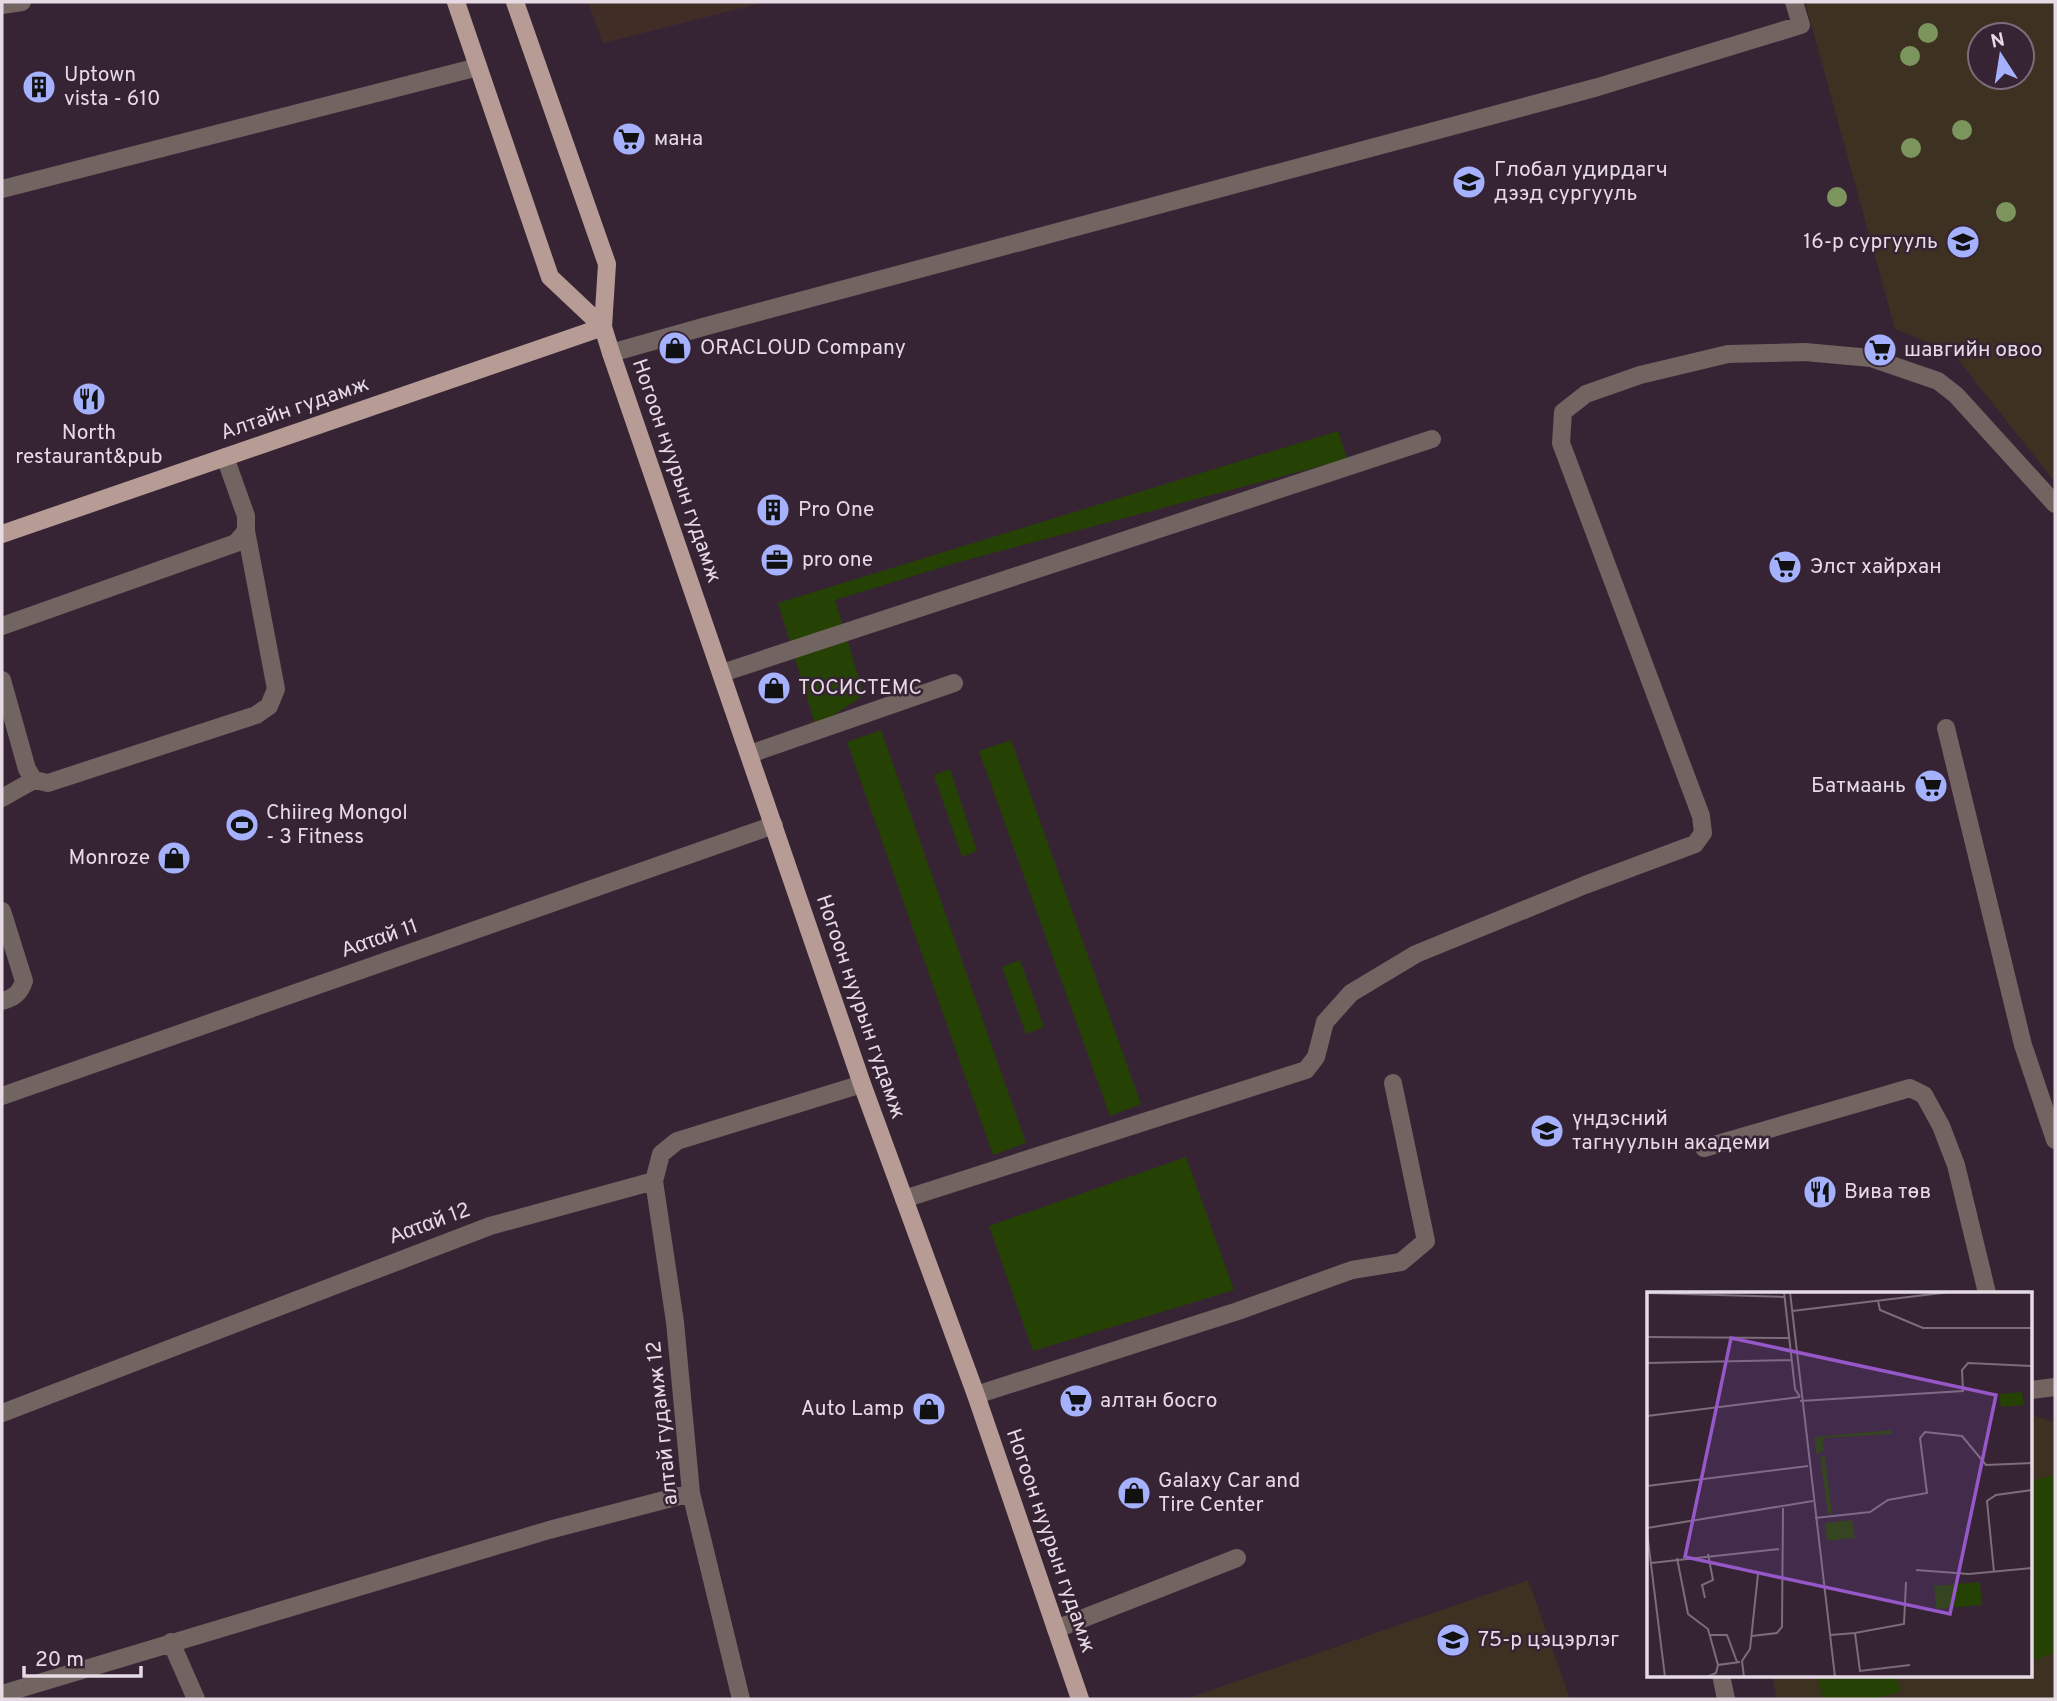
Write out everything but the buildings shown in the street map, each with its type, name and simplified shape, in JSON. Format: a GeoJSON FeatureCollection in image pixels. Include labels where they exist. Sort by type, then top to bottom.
{"type":"FeatureCollection","features":[{"type":"Feature","properties":{"kind":"main road","name":"Ногоон нуурын гудамж"},"geometry":{"type":"LineString","coordinates":[[456,2],[550,276],[603,327]]}},
{"type":"Feature","properties":{"kind":"main road","name":"Ногоон нуурын гудамж"},"geometry":{"type":"LineString","coordinates":[[515,2],[607,264],[603,327],[611,353],[862,1084],[976,1395],[1080,1699]]}},
{"type":"Feature","properties":{"kind":"main road","name":"Алтайн гудамж"},"geometry":{"type":"LineString","coordinates":[[2,534],[603,327]]}},
{"type":"Feature","properties":{"kind":"street"},"geometry":{"type":"LineString","coordinates":[[2,5],[22,2]]}},
{"type":"Feature","properties":{"kind":"street"},"geometry":{"type":"LineString","coordinates":[[611,353],[1598,87],[1801,25],[1794,2]]}},
{"type":"Feature","properties":{"kind":"street"},"geometry":{"type":"LineString","coordinates":[[2,189],[478,67]]}},
{"type":"Feature","properties":{"kind":"street"},"geometry":{"type":"LineString","coordinates":[[904,1199],[1306,1070],[1316,1056],[1325,1022],[1351,993],[1416,954],[1585,885],[1695,844],[1703,833],[1701,816],[1561,443],[1563,412],[1586,394],[1640,375],[1728,354],[1805,352],[1871,358],[1938,381],[1956,395],[2055,504]]}},
{"type":"Feature","properties":{"kind":"street"},"geometry":{"type":"LineString","coordinates":[[722,673],[1432,439]]}},
{"type":"Feature","properties":{"kind":"street"},"geometry":{"type":"LineString","coordinates":[[2,798],[34,780],[48,783],[256,715],[269,706],[276,689],[246,531],[246,516],[225,457]]}},
{"type":"Feature","properties":{"kind":"street"},"geometry":{"type":"LineString","coordinates":[[2,626],[236,544],[246,531]]}},
{"type":"Feature","properties":{"kind":"street"},"geometry":{"type":"LineString","coordinates":[[2,680],[27,769],[34,780]]}},
{"type":"Feature","properties":{"kind":"street"},"geometry":{"type":"LineString","coordinates":[[750,754],[954,683]]}},
{"type":"Feature","properties":{"kind":"street"},"geometry":{"type":"LineString","coordinates":[[1946,728],[2023,1045],[2055,1140]]}},
{"type":"Feature","properties":{"kind":"street","name":"Ααταй 11"},"geometry":{"type":"LineString","coordinates":[[2,1096],[774,825]]}},
{"type":"Feature","properties":{"kind":"street"},"geometry":{"type":"LineString","coordinates":[[2,911],[24,981],[20,992],[2,1001]]}},
{"type":"Feature","properties":{"kind":"street"},"geometry":{"type":"LineString","coordinates":[[976,1395],[1238,1311],[1352,1270],[1401,1262],[1426,1241],[1393,1083]]}},
{"type":"Feature","properties":{"kind":"street"},"geometry":{"type":"LineString","coordinates":[[654,1181],[661,1154],[677,1141],[862,1084]]}},
{"type":"Feature","properties":{"kind":"street"},"geometry":{"type":"LineString","coordinates":[[1704,1148],[1910,1088],[1924,1095],[1941,1126],[1956,1165],[1987,1292]]}},
{"type":"Feature","properties":{"kind":"street","name":"Ααταй 12"},"geometry":{"type":"LineString","coordinates":[[2,1413],[490,1226],[654,1181]]}},
{"type":"Feature","properties":{"kind":"street","name":"алтай гудамж 12"},"geometry":{"type":"LineString","coordinates":[[654,1181],[675,1322],[691,1493],[741,1699]]}},
{"type":"Feature","properties":{"kind":"street"},"geometry":{"type":"LineString","coordinates":[[2032,1390],[2055,1387]]}},
{"type":"Feature","properties":{"kind":"street"},"geometry":{"type":"LineString","coordinates":[[2,1694],[549,1530],[691,1493]]}},
{"type":"Feature","properties":{"kind":"street"},"geometry":{"type":"LineString","coordinates":[[1056,1629],[1237,1558]]}},
{"type":"Feature","properties":{"kind":"street"},"geometry":{"type":"LineString","coordinates":[[171,1642],[197,1699]]}},
{"type":"Feature","properties":{"kind":"street"},"geometry":{"type":"LineString","coordinates":[[1721,1676],[1726,1699]]}},
{"type":"Feature","properties":{"kind":"shaded area"},"geometry":{"type":"Polygon","coordinates":[[[588,2],[766,2],[603,43],[588,2]]]}},
{"type":"Feature","properties":{"kind":"shaded area","name":"16-р сургууль"},"geometry":{"type":"Polygon","coordinates":[[[1805,2],[2055,2],[2055,482],[1952,352],[1895,329],[1805,2]]]}},
{"type":"Feature","properties":{"kind":"shaded area"},"geometry":{"type":"Polygon","coordinates":[[[2032,1414],[2055,1423],[2055,1699],[1777,1699],[1772,1676],[2032,1676],[2032,1414]]]}},
{"type":"Feature","properties":{"kind":"shaded area","name":"75-р цэцэрлэг"},"geometry":{"type":"Polygon","coordinates":[[[1528,1580],[1570,1699],[1186,1699],[1528,1580]]]}},
{"type":"Feature","properties":{"kind":"green space"},"geometry":{"type":"Polygon","coordinates":[[[1338,431],[1347,459],[959,562],[835,600],[864,695],[816,727],[778,603],[1338,431]]]}},
{"type":"Feature","properties":{"kind":"green space"},"geometry":{"type":"Polygon","coordinates":[[[881,730],[1026,1143],[993,1155],[847,742],[881,730]]]}},
{"type":"Feature","properties":{"kind":"green space"},"geometry":{"type":"Polygon","coordinates":[[[1011,740],[1141,1104],[1110,1116],[979,751],[1011,740]]]}},
{"type":"Feature","properties":{"kind":"green space"},"geometry":{"type":"Polygon","coordinates":[[[950,769],[977,851],[962,857],[934,775],[950,769]]]}},
{"type":"Feature","properties":{"kind":"green space"},"geometry":{"type":"Polygon","coordinates":[[[1020,960],[1044,1027],[1026,1034],[1002,967],[1020,960]]]}},
{"type":"Feature","properties":{"kind":"green space"},"geometry":{"type":"Polygon","coordinates":[[[1186,1157],[1234,1290],[1033,1351],[989,1226],[1186,1157]]]}},
{"type":"Feature","properties":{"kind":"green space"},"geometry":{"type":"Polygon","coordinates":[[[2055,1474],[2055,1653],[2032,1661],[2032,1482],[2055,1474]]]}},
{"type":"Feature","properties":{"kind":"green space"},"geometry":{"type":"Polygon","coordinates":[[[1816,1676],[1895,1676],[1901,1691],[1874,1699],[1824,1699],[1816,1676]]]}},
{"type":"Feature","properties":{"kind":"place","name":"Uptown vista - 610"},"geometry":{"type":"Point","coordinates":[39,87]}},
{"type":"Feature","properties":{"kind":"place","name":"мана"},"geometry":{"type":"Point","coordinates":[629,139]}},
{"type":"Feature","properties":{"kind":"place","name":"Глобал удирдагч дээд сургууль"},"geometry":{"type":"Point","coordinates":[1469,182]}},
{"type":"Feature","properties":{"kind":"place","name":"16-р сургууль"},"geometry":{"type":"Point","coordinates":[1963,242]}},
{"type":"Feature","properties":{"kind":"place","name":"ORACLOUD Company"},"geometry":{"type":"Point","coordinates":[675,348]}},
{"type":"Feature","properties":{"kind":"place","name":"шавгийн овоо"},"geometry":{"type":"Point","coordinates":[1880,350]}},
{"type":"Feature","properties":{"kind":"place","name":"North restaurant&pub"},"geometry":{"type":"Point","coordinates":[89,399]}},
{"type":"Feature","properties":{"kind":"place","name":"Pro One"},"geometry":{"type":"Point","coordinates":[773,510]}},
{"type":"Feature","properties":{"kind":"place","name":"pro one"},"geometry":{"type":"Point","coordinates":[777,560]}},
{"type":"Feature","properties":{"kind":"place","name":"Элст хайрхан"},"geometry":{"type":"Point","coordinates":[1785,567]}},
{"type":"Feature","properties":{"kind":"place","name":"ТОСИСТEМС"},"geometry":{"type":"Point","coordinates":[774,688]}},
{"type":"Feature","properties":{"kind":"place","name":"Батмаань"},"geometry":{"type":"Point","coordinates":[1931,786]}},
{"type":"Feature","properties":{"kind":"place","name":"Chiireg Mongol - 3 Fitness"},"geometry":{"type":"Point","coordinates":[242,825]}},
{"type":"Feature","properties":{"kind":"place","name":"Monroze"},"geometry":{"type":"Point","coordinates":[174,858]}},
{"type":"Feature","properties":{"kind":"place","name":"үндэсний тагнуулын академи"},"geometry":{"type":"Point","coordinates":[1547,1131]}},
{"type":"Feature","properties":{"kind":"place","name":"Вива төв"},"geometry":{"type":"Point","coordinates":[1820,1192]}},
{"type":"Feature","properties":{"kind":"place","name":"алтан босго"},"geometry":{"type":"Point","coordinates":[1076,1401]}},
{"type":"Feature","properties":{"kind":"place","name":"Auto Lamp"},"geometry":{"type":"Point","coordinates":[929,1409]}},
{"type":"Feature","properties":{"kind":"place","name":"Galaxy Car and Tire Center"},"geometry":{"type":"Point","coordinates":[1134,1493]}},
{"type":"Feature","properties":{"kind":"place","name":"75-р цэцэрлэг"},"geometry":{"type":"Point","coordinates":[1453,1640]}}]}
